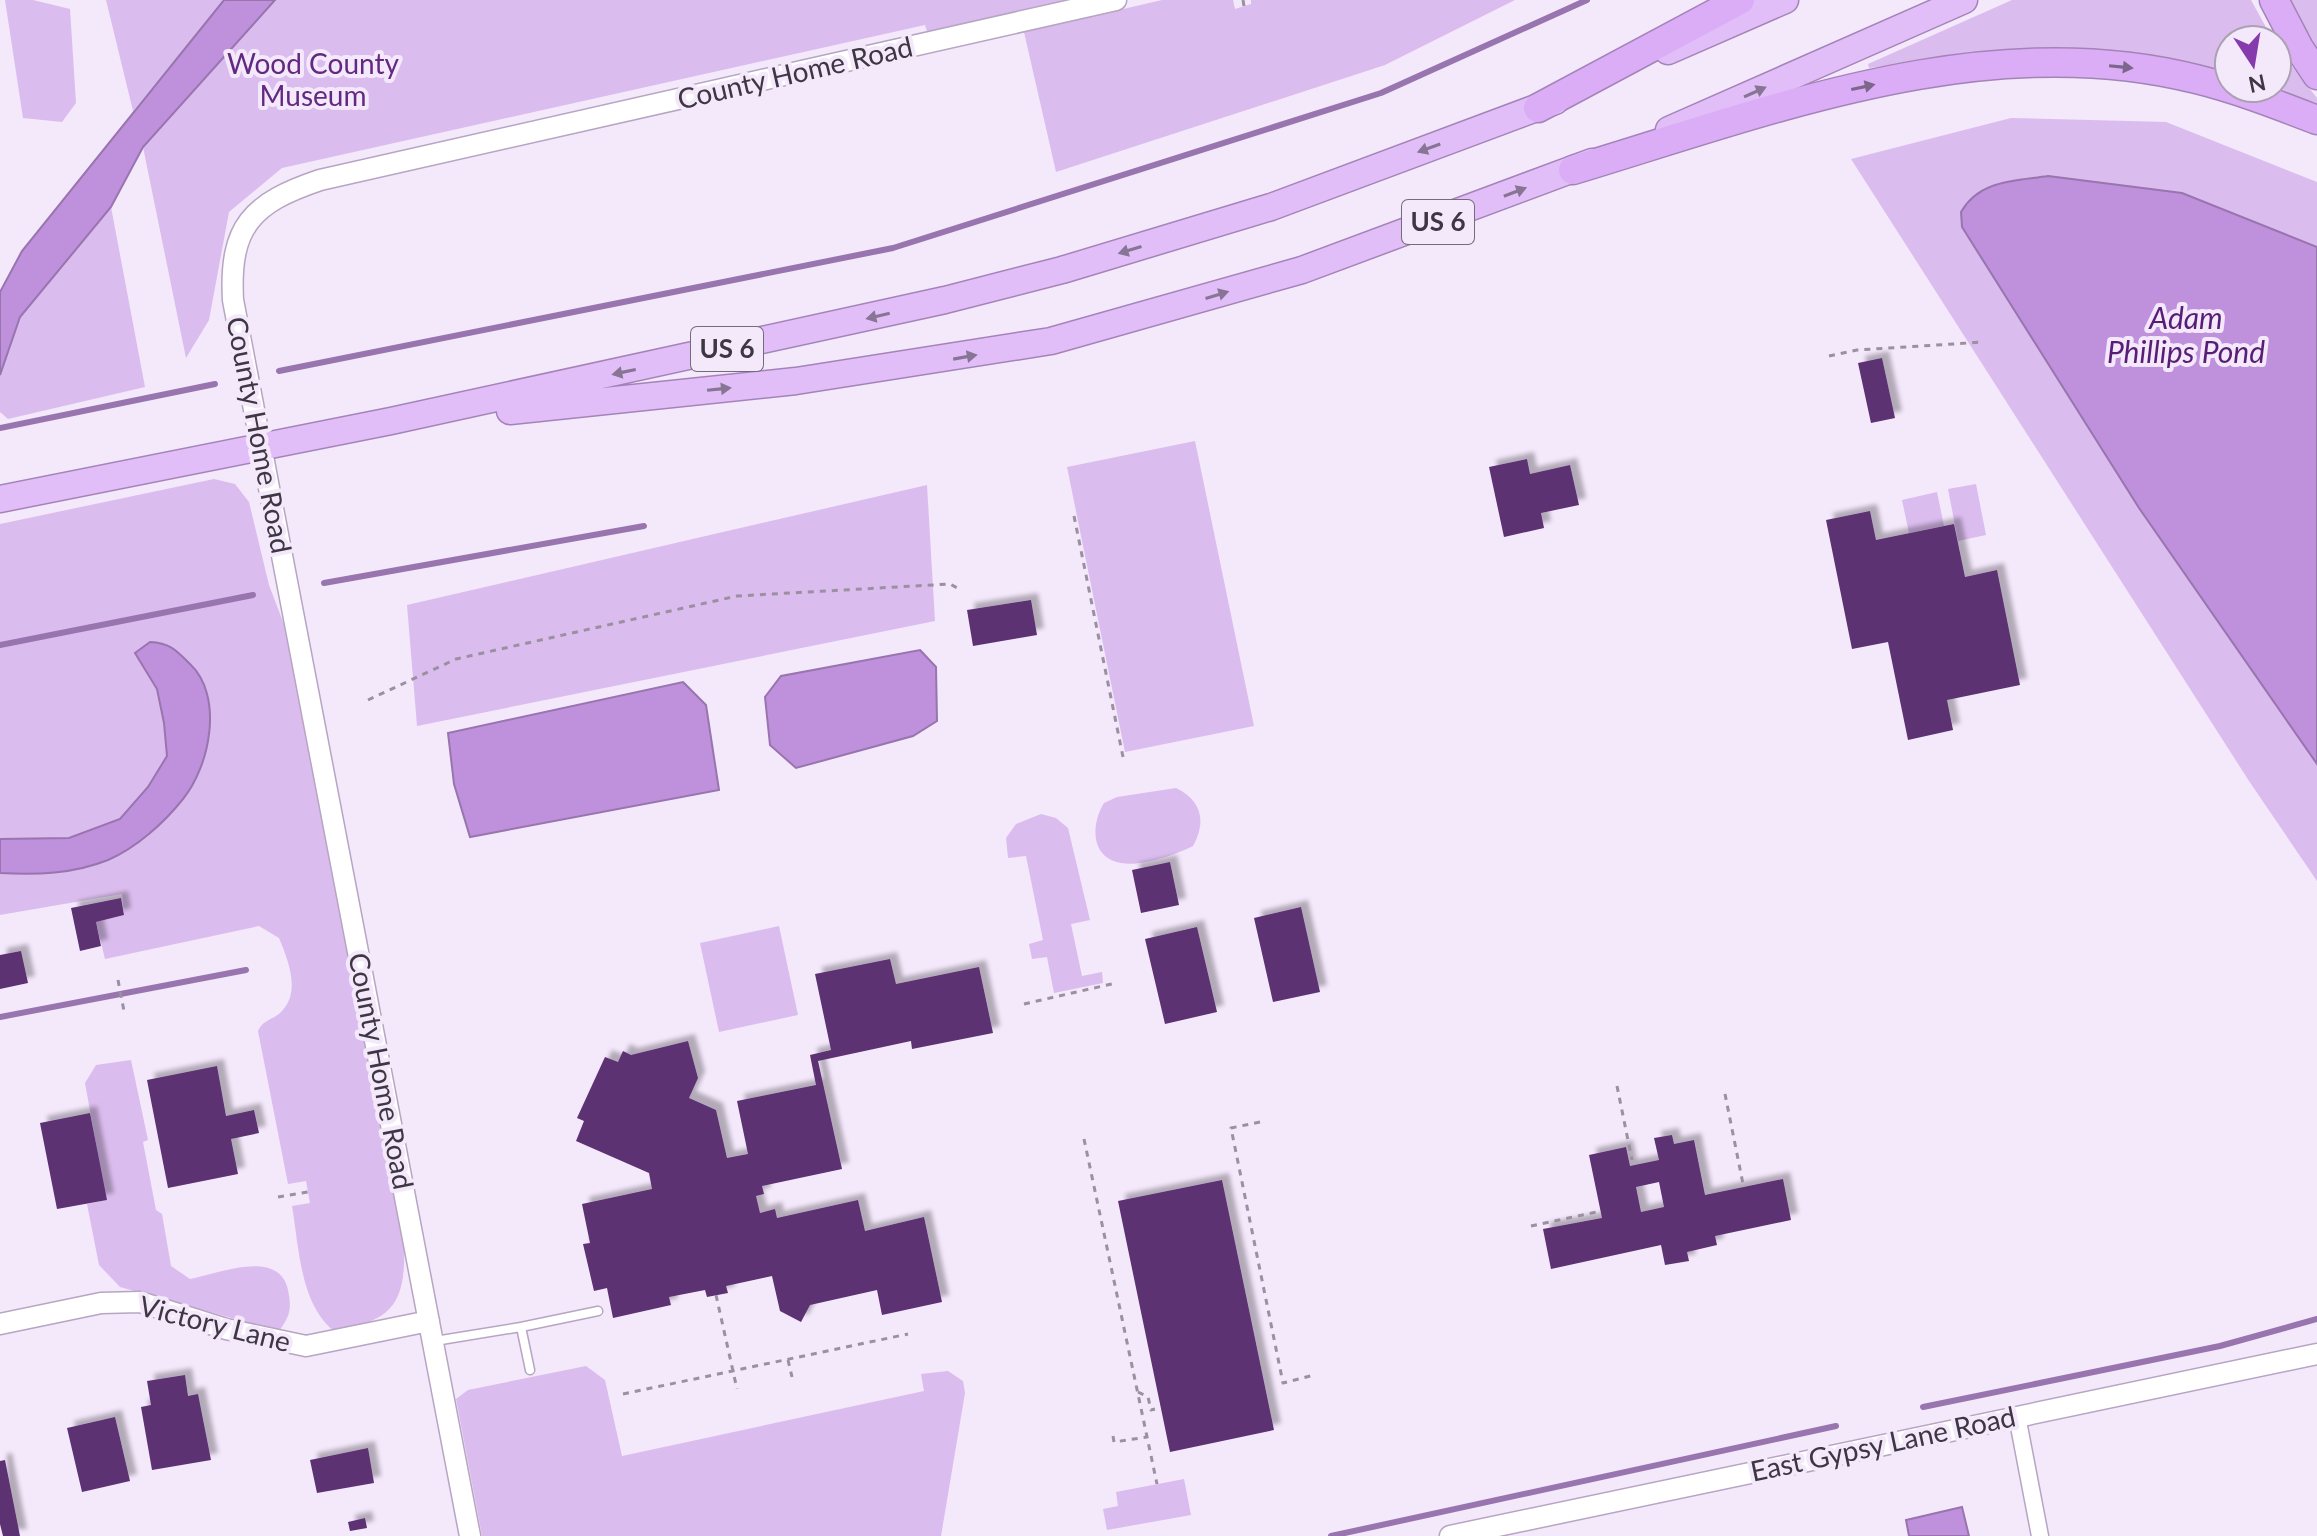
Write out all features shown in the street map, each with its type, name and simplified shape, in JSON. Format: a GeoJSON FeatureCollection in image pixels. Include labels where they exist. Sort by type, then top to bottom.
{"type":"FeatureCollection","features":[{"type":"Feature","properties":{"kind":"highway"},"geometry":{"type":"LineString","coordinates":[[1538,108],[1740,0]]}},
{"type":"Feature","properties":{"kind":"highway","name":"US 6"},"geometry":{"type":"LineString","coordinates":[[0,499],[391,421],[789,336],[1062,270],[1271,207],[1538,108],[1785,0]]}},
{"type":"Feature","properties":{"kind":"highway","name":"US 6"},"geometry":{"type":"LineString","coordinates":[[391,421],[796,381],[1051,341],[1302,270],[1573,170],[1964,0]]}},
{"type":"Feature","properties":{"kind":"highway"},"geometry":{"type":"LineString","coordinates":[[2274,0],[2317,75]]}},
{"type":"Feature","properties":{"kind":"highway"},"geometry":{"type":"LineString","coordinates":[[1573,170],[1837,93],[1997,64],[2091,64],[2195,79],[2317,120]]}},
{"type":"Feature","properties":{"kind":"street","name":"County Home Road"},"geometry":{"type":"LineString","coordinates":[[470,1536],[233,300],[231,265],[245,224],[278,196],[320,180],[1116,0]]}},
{"type":"Feature","properties":{"kind":"street","name":"Victory Lane"},"geometry":{"type":"LineString","coordinates":[[0,1324],[101,1303],[140,1302],[226,1329],[306,1346],[429,1321]]}},
{"type":"Feature","properties":{"kind":"street","name":"East Gypsy Lane Road"},"geometry":{"type":"LineString","coordinates":[[1454,1535],[2317,1354]]}},
{"type":"Feature","properties":{"kind":"street"},"geometry":{"type":"LineString","coordinates":[[2017,1416],[2040,1536]]}},
{"type":"Feature","properties":{"kind":"lane"},"geometry":{"type":"LineString","coordinates":[[434,1341],[598,1311]]}},
{"type":"Feature","properties":{"kind":"lane"},"geometry":{"type":"LineString","coordinates":[[521,1327],[530,1370]]}},
{"type":"Feature","properties":{"kind":"path"},"geometry":{"type":"LineString","coordinates":[[1243,0],[1244,6]]}},
{"type":"Feature","properties":{"kind":"path"},"geometry":{"type":"LineString","coordinates":[[1829,356],[1857,350],[1984,342]]}},
{"type":"Feature","properties":{"kind":"path"},"geometry":{"type":"LineString","coordinates":[[1074,516],[1123,757]]}},
{"type":"Feature","properties":{"kind":"path"},"geometry":{"type":"LineString","coordinates":[[368,700],[456,659],[737,596],[950,584],[961,590]]}},
{"type":"Feature","properties":{"kind":"path"},"geometry":{"type":"LineString","coordinates":[[118,980],[124,1011]]}},
{"type":"Feature","properties":{"kind":"path"},"geometry":{"type":"LineString","coordinates":[[1024,1004],[1116,983]]}},
{"type":"Feature","properties":{"kind":"path"},"geometry":{"type":"LineString","coordinates":[[1617,1086],[1632,1160]]}},
{"type":"Feature","properties":{"kind":"path"},"geometry":{"type":"LineString","coordinates":[[1725,1094],[1743,1184]]}},
{"type":"Feature","properties":{"kind":"path"},"geometry":{"type":"LineString","coordinates":[[1260,1122],[1231,1128],[1283,1383],[1314,1375]]}},
{"type":"Feature","properties":{"kind":"path"},"geometry":{"type":"LineString","coordinates":[[1084,1139],[1157,1484]]}},
{"type":"Feature","properties":{"kind":"path"},"geometry":{"type":"LineString","coordinates":[[278,1197],[308,1192]]}},
{"type":"Feature","properties":{"kind":"path"},"geometry":{"type":"LineString","coordinates":[[1531,1226],[1597,1212]]}},
{"type":"Feature","properties":{"kind":"path"},"geometry":{"type":"LineString","coordinates":[[716,1295],[737,1389]]}},
{"type":"Feature","properties":{"kind":"path"},"geometry":{"type":"LineString","coordinates":[[623,1394],[908,1334]]}},
{"type":"Feature","properties":{"kind":"path"},"geometry":{"type":"LineString","coordinates":[[788,1360],[792,1377]]}},
{"type":"Feature","properties":{"kind":"path"},"geometry":{"type":"LineString","coordinates":[[1138,1392],[1148,1397],[1153,1409],[1142,1412]]}},
{"type":"Feature","properties":{"kind":"path"},"geometry":{"type":"LineString","coordinates":[[1113,1436],[1114,1442],[1147,1437]]}},
{"type":"Feature","properties":{"kind":"green space"},"geometry":{"type":"Polygon","coordinates":[[[5,0],[33,0],[70,9],[76,103],[62,122],[23,118],[5,0]]]}},
{"type":"Feature","properties":{"kind":"green space"},"geometry":{"type":"Polygon","coordinates":[[[106,0],[224,0],[133,111],[106,0]]]}},
{"type":"Feature","properties":{"kind":"green space","name":"Wood County Museum"},"geometry":{"type":"Polygon","coordinates":[[[275,0],[1075,0],[928,34],[925,25],[282,168],[229,212],[209,320],[186,358],[143,147],[275,0]]]}},
{"type":"Feature","properties":{"kind":"green space"},"geometry":{"type":"Polygon","coordinates":[[[1162,0],[1233,0],[1235,9],[1251,4],[1251,0],[1515,0],[1385,65],[1056,172],[1024,32],[1162,0]]]}},
{"type":"Feature","properties":{"kind":"green space"},"geometry":{"type":"Polygon","coordinates":[[[2012,0],[2251,0],[2264,24],[2213,24],[2213,72],[2139,55],[2027,48],[1869,68],[1868,64],[2012,0]]]}},
{"type":"Feature","properties":{"kind":"green space"},"geometry":{"type":"Polygon","coordinates":[[[2287,0],[2317,0],[2317,57],[2287,0]]]}},
{"type":"Feature","properties":{"kind":"green space"},"geometry":{"type":"Polygon","coordinates":[[[2293,67],[2317,98],[2317,105],[2293,96],[2293,67]]]}},
{"type":"Feature","properties":{"kind":"green space","name":"Adam Phillips Pond"},"geometry":{"type":"Polygon","coordinates":[[[2011,118],[2166,122],[2317,182],[2317,881],[2249,781],[1851,159],[2011,118]]]}},
{"type":"Feature","properties":{"kind":"green space"},"geometry":{"type":"Polygon","coordinates":[[[111,207],[145,387],[8,419],[0,412],[0,375],[19,317],[111,207]]]}},
{"type":"Feature","properties":{"kind":"green space"},"geometry":{"type":"Polygon","coordinates":[[[1195,441],[1254,726],[1125,752],[1067,467],[1195,441]]]}},
{"type":"Feature","properties":{"kind":"green space"},"geometry":{"type":"Polygon","coordinates":[[[214,479],[235,484],[249,502],[269,585],[285,627],[404,1247],[402,1284],[391,1307],[369,1322],[334,1331],[314,1306],[303,1274],[292,1206],[310,1203],[306,1181],[288,1184],[258,1031],[282,1011],[291,994],[291,975],[279,938],[259,926],[105,959],[96,922],[124,915],[122,894],[0,915],[0,524],[214,479]]]}},
{"type":"Feature","properties":{"kind":"green space"},"geometry":{"type":"Polygon","coordinates":[[[1976,484],[1986,535],[1958,541],[1948,489],[1976,484]]]}},
{"type":"Feature","properties":{"kind":"green space"},"geometry":{"type":"Polygon","coordinates":[[[927,485],[935,621],[417,726],[407,605],[927,485]]]}},
{"type":"Feature","properties":{"kind":"green space"},"geometry":{"type":"Polygon","coordinates":[[[1937,492],[1944,526],[1909,533],[1902,500],[1937,492]]]}},
{"type":"Feature","properties":{"kind":"green space"},"geometry":{"type":"Polygon","coordinates":[[[1176,788],[1191,799],[1199,812],[1200,828],[1193,846],[1148,862],[1129,864],[1111,860],[1103,854],[1095,830],[1104,803],[1117,797],[1176,788]]]}},
{"type":"Feature","properties":{"kind":"green space"},"geometry":{"type":"Polygon","coordinates":[[[1041,814],[1056,818],[1068,828],[1090,920],[1071,924],[1082,976],[1102,972],[1103,983],[1054,993],[1047,957],[1032,959],[1029,944],[1043,940],[1026,856],[1008,858],[1006,838],[1016,824],[1041,814]]]}},
{"type":"Feature","properties":{"kind":"green space"},"geometry":{"type":"Polygon","coordinates":[[[779,926],[798,1015],[719,1032],[700,943],[779,926]]]}},
{"type":"Feature","properties":{"kind":"green space"},"geometry":{"type":"Polygon","coordinates":[[[131,1060],[148,1140],[143,1142],[156,1210],[162,1214],[171,1266],[190,1279],[247,1266],[273,1270],[282,1277],[290,1302],[288,1316],[279,1331],[120,1287],[99,1265],[87,1204],[106,1200],[85,1083],[96,1065],[131,1060]]]}},
{"type":"Feature","properties":{"kind":"green space"},"geometry":{"type":"Polygon","coordinates":[[[586,1366],[605,1380],[622,1456],[924,1391],[921,1374],[948,1371],[963,1381],[965,1393],[941,1536],[482,1536],[456,1399],[468,1390],[586,1366]]]}},
{"type":"Feature","properties":{"kind":"green space"},"geometry":{"type":"Polygon","coordinates":[[[1184,1479],[1191,1515],[1107,1530],[1103,1509],[1118,1506],[1116,1492],[1184,1479]]]}},
{"type":"Feature","properties":{"kind":"water"},"geometry":{"type":"Polygon","coordinates":[[[224,0],[275,0],[143,147],[111,207],[20,317],[0,375],[0,292],[22,251],[224,0]]]}},
{"type":"Feature","properties":{"kind":"water","name":"Adam Phillips Pond"},"geometry":{"type":"Polygon","coordinates":[[[2048,176],[2182,193],[2317,247],[2317,764],[2139,508],[1962,227],[1961,212],[1969,201],[1987,188],[2010,181],[2048,176]]]}},
{"type":"Feature","properties":{"kind":"water"},"geometry":{"type":"Polygon","coordinates":[[[150,642],[168,646],[181,655],[201,678],[207,694],[210,712],[206,750],[183,799],[139,842],[108,860],[55,872],[0,873],[0,839],[69,838],[120,819],[148,787],[167,756],[157,689],[135,653],[150,642]]]}},
{"type":"Feature","properties":{"kind":"water"},"geometry":{"type":"Polygon","coordinates":[[[920,650],[936,667],[937,721],[913,736],[796,768],[770,745],[765,697],[781,676],[920,650]]]}},
{"type":"Feature","properties":{"kind":"water"},"geometry":{"type":"Polygon","coordinates":[[[683,682],[706,705],[719,790],[470,837],[454,784],[448,733],[683,682]]]}},
{"type":"Feature","properties":{"kind":"water"},"geometry":{"type":"Polygon","coordinates":[[[1962,1507],[1969,1536],[1909,1536],[1906,1520],[1962,1507]]]}},
{"type":"Feature","properties":{"kind":"building"},"geometry":{"type":"Polygon","coordinates":[[[1882,358],[1895,418],[1871,423],[1858,363],[1882,358]]]}},
{"type":"Feature","properties":{"kind":"building"},"geometry":{"type":"Polygon","coordinates":[[[1527,459],[1530,474],[1570,465],[1579,505],[1541,513],[1544,528],[1504,537],[1489,467],[1527,459]]]}},
{"type":"Feature","properties":{"kind":"building"},"geometry":{"type":"Polygon","coordinates":[[[1870,511],[1876,540],[1954,524],[1965,577],[1997,570],[2020,685],[1947,700],[1953,730],[1908,740],[1888,642],[1852,649],[1826,520],[1870,511]]]}},
{"type":"Feature","properties":{"kind":"building"},"geometry":{"type":"Polygon","coordinates":[[[1031,600],[1037,635],[973,646],[967,610],[1031,600]]]}},
{"type":"Feature","properties":{"kind":"building"},"geometry":{"type":"Polygon","coordinates":[[[1170,862],[1179,905],[1141,913],[1132,870],[1170,862]]]}},
{"type":"Feature","properties":{"kind":"building"},"geometry":{"type":"Polygon","coordinates":[[[121,898],[124,915],[96,922],[101,946],[80,951],[71,908],[121,898]]]}},
{"type":"Feature","properties":{"kind":"building"},"geometry":{"type":"Polygon","coordinates":[[[1301,907],[1320,992],[1273,1002],[1254,918],[1301,907]]]}},
{"type":"Feature","properties":{"kind":"building"},"geometry":{"type":"Polygon","coordinates":[[[1197,927],[1217,1012],[1165,1024],[1145,939],[1197,927]]]}},
{"type":"Feature","properties":{"kind":"building"},"geometry":{"type":"Polygon","coordinates":[[[21,951],[28,983],[0,989],[0,955],[21,951]]]}},
{"type":"Feature","properties":{"kind":"building"},"geometry":{"type":"Polygon","coordinates":[[[890,959],[896,984],[979,967],[993,1033],[912,1049],[911,1041],[818,1061],[842,1169],[762,1186],[764,1194],[756,1196],[760,1213],[775,1209],[777,1218],[858,1200],[865,1231],[924,1217],[942,1302],[882,1315],[877,1290],[810,1305],[801,1322],[780,1311],[772,1276],[726,1286],[728,1293],[707,1297],[705,1290],[669,1297],[671,1305],[613,1318],[607,1288],[594,1291],[583,1244],[590,1243],[582,1204],[652,1189],[649,1173],[576,1141],[584,1121],[577,1118],[605,1057],[618,1062],[623,1051],[631,1055],[688,1041],[698,1078],[689,1098],[716,1110],[727,1158],[748,1154],[737,1101],[816,1085],[810,1055],[831,1050],[815,974],[890,959]]]}},
{"type":"Feature","properties":{"kind":"building"},"geometry":{"type":"Polygon","coordinates":[[[217,1066],[226,1116],[254,1110],[259,1133],[231,1139],[238,1174],[168,1188],[147,1080],[217,1066]]]}},
{"type":"Feature","properties":{"kind":"building"},"geometry":{"type":"Polygon","coordinates":[[[90,1113],[107,1200],[57,1209],[40,1123],[90,1113]]]}},
{"type":"Feature","properties":{"kind":"building"},"geometry":{"type":"Polygon","coordinates":[[[1672,1135],[1674,1144],[1694,1140],[1705,1195],[1783,1179],[1791,1220],[1715,1236],[1717,1245],[1687,1252],[1689,1261],[1665,1265],[1661,1245],[1551,1269],[1543,1229],[1602,1218],[1589,1155],[1626,1147],[1630,1166],[1659,1160],[1654,1138],[1672,1135]],[[1659,1182],[1636,1187],[1641,1212],[1664,1207],[1659,1182]]]}},
{"type":"Feature","properties":{"kind":"building"},"geometry":{"type":"Polygon","coordinates":[[[1222,1180],[1274,1430],[1170,1452],[1118,1201],[1222,1180]]]}},
{"type":"Feature","properties":{"kind":"building"},"geometry":{"type":"Polygon","coordinates":[[[185,1375],[188,1396],[198,1394],[211,1460],[152,1470],[141,1407],[151,1405],[147,1381],[185,1375]]]}},
{"type":"Feature","properties":{"kind":"building"},"geometry":{"type":"Polygon","coordinates":[[[115,1417],[130,1481],[82,1492],[67,1428],[115,1417]]]}},
{"type":"Feature","properties":{"kind":"building"},"geometry":{"type":"Polygon","coordinates":[[[368,1448],[374,1483],[317,1493],[310,1460],[368,1448]]]}},
{"type":"Feature","properties":{"kind":"building"},"geometry":{"type":"Polygon","coordinates":[[[5,1460],[20,1536],[3,1536],[0,1524],[0,1461],[5,1460]]]}},
{"type":"Feature","properties":{"kind":"building"},"geometry":{"type":"Polygon","coordinates":[[[365,1518],[367,1528],[350,1531],[348,1522],[365,1518]]]}},
{"type":"Feature","properties":{"kind":"waterway"},"geometry":{"type":"LineString","coordinates":[[279,371],[893,248],[1381,93],[1587,0]]}},
{"type":"Feature","properties":{"kind":"waterway"},"geometry":{"type":"LineString","coordinates":[[0,428],[215,384]]}},
{"type":"Feature","properties":{"kind":"waterway"},"geometry":{"type":"LineString","coordinates":[[324,583],[644,526]]}},
{"type":"Feature","properties":{"kind":"waterway"},"geometry":{"type":"LineString","coordinates":[[0,645],[253,595]]}},
{"type":"Feature","properties":{"kind":"waterway"},"geometry":{"type":"LineString","coordinates":[[0,1017],[246,970]]}},
{"type":"Feature","properties":{"kind":"waterway"},"geometry":{"type":"LineString","coordinates":[[1923,1407],[2220,1346],[2317,1319]]}},
{"type":"Feature","properties":{"kind":"waterway"},"geometry":{"type":"LineString","coordinates":[[1331,1536],[1836,1426]]}}]}
